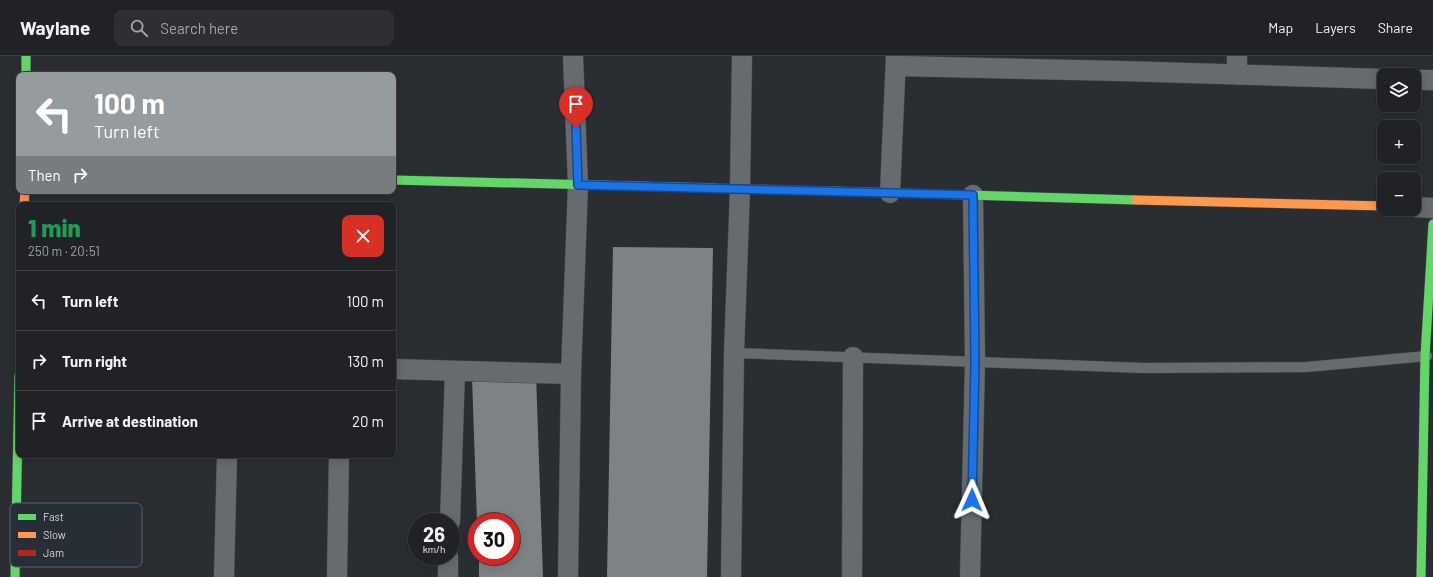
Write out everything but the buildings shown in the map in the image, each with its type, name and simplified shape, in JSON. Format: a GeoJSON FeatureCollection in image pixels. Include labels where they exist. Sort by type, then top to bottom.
{"type":"FeatureCollection","features":[{"type":"Feature","properties":{"kind":"street"},"geometry":{"type":"LineString","coordinates":[[26,56],[26,72]]}},
{"type":"Feature","properties":{"kind":"street"},"geometry":{"type":"LineString","coordinates":[[568,577],[571,374],[578,185],[573,56]]}},
{"type":"Feature","properties":{"kind":"street"},"geometry":{"type":"LineString","coordinates":[[731,577],[734,353],[740,189],[742,56]]}},
{"type":"Feature","properties":{"kind":"street"},"geometry":{"type":"LineString","coordinates":[[890,193],[896,61],[1237,65],[1377,78]]}},
{"type":"Feature","properties":{"kind":"street"},"geometry":{"type":"LineString","coordinates":[[1421,80],[1433,80]]}},
{"type":"Feature","properties":{"kind":"street"},"geometry":{"type":"LineString","coordinates":[[396,180],[1377,206]]}},
{"type":"Feature","properties":{"kind":"street"},"geometry":{"type":"LineString","coordinates":[[970,577],[975,362],[973,195]]}},
{"type":"Feature","properties":{"kind":"street"},"geometry":{"type":"LineString","coordinates":[[1421,207],[1433,208]]}},
{"type":"Feature","properties":{"kind":"street"},"geometry":{"type":"LineString","coordinates":[[1421,577],[1433,224]]}},
{"type":"Feature","properties":{"kind":"street"},"geometry":{"type":"LineString","coordinates":[[852,577],[853,357]]}},
{"type":"Feature","properties":{"kind":"street"},"geometry":{"type":"LineString","coordinates":[[396,369],[571,374]]}},
{"type":"Feature","properties":{"kind":"street"},"geometry":{"type":"LineString","coordinates":[[450,513],[455,371]]}},
{"type":"Feature","properties":{"kind":"street"},"geometry":{"type":"LineString","coordinates":[[16,503],[17,458]]}},
{"type":"Feature","properties":{"kind":"street"},"geometry":{"type":"LineString","coordinates":[[224,577],[227,458]]}},
{"type":"Feature","properties":{"kind":"street"},"geometry":{"type":"LineString","coordinates":[[337,577],[339,458]]}},
{"type":"Feature","properties":{"kind":"street"},"geometry":{"type":"LineString","coordinates":[[448,565],[448,577]]}},
{"type":"Feature","properties":{"kind":"street"},"geometry":{"type":"LineString","coordinates":[[14,567],[14,577]]}},
{"type":"Feature","properties":{"kind":"lane"},"geometry":{"type":"LineString","coordinates":[[734,353],[1144,368],[1307,367],[1429,356]]}},
{"type":"Feature","properties":{"kind":"traffic: fast"},"geometry":{"type":"LineString","coordinates":[[26,56],[26,72]]}},
{"type":"Feature","properties":{"kind":"traffic: fast"},"geometry":{"type":"LineString","coordinates":[[396,180],[715,188]]}},
{"type":"Feature","properties":{"kind":"traffic: fast"},"geometry":{"type":"LineString","coordinates":[[829,191],[1136,200]]}},
{"type":"Feature","properties":{"kind":"traffic: fast"},"geometry":{"type":"LineString","coordinates":[[1421,577],[1425,356],[1433,224]]}},
{"type":"Feature","properties":{"kind":"traffic: fast"},"geometry":{"type":"LineString","coordinates":[[16,503],[17,458]]}},
{"type":"Feature","properties":{"kind":"traffic: fast"},"geometry":{"type":"LineString","coordinates":[[15,567],[15,577]]}},
{"type":"Feature","properties":{"kind":"traffic: slow"},"geometry":{"type":"LineString","coordinates":[[24,202],[25,194]]}},
{"type":"Feature","properties":{"kind":"traffic: slow"},"geometry":{"type":"LineString","coordinates":[[1136,200],[1377,206]]}},
{"type":"Feature","properties":{"kind":"traffic: jam"},"geometry":{"type":"LineString","coordinates":[[715,188],[829,191]]}},
{"type":"Feature","properties":{"kind":"route"},"geometry":{"type":"LineString","coordinates":[[576,128],[578,185],[973,195],[975,362],[972,500]]}}]}
